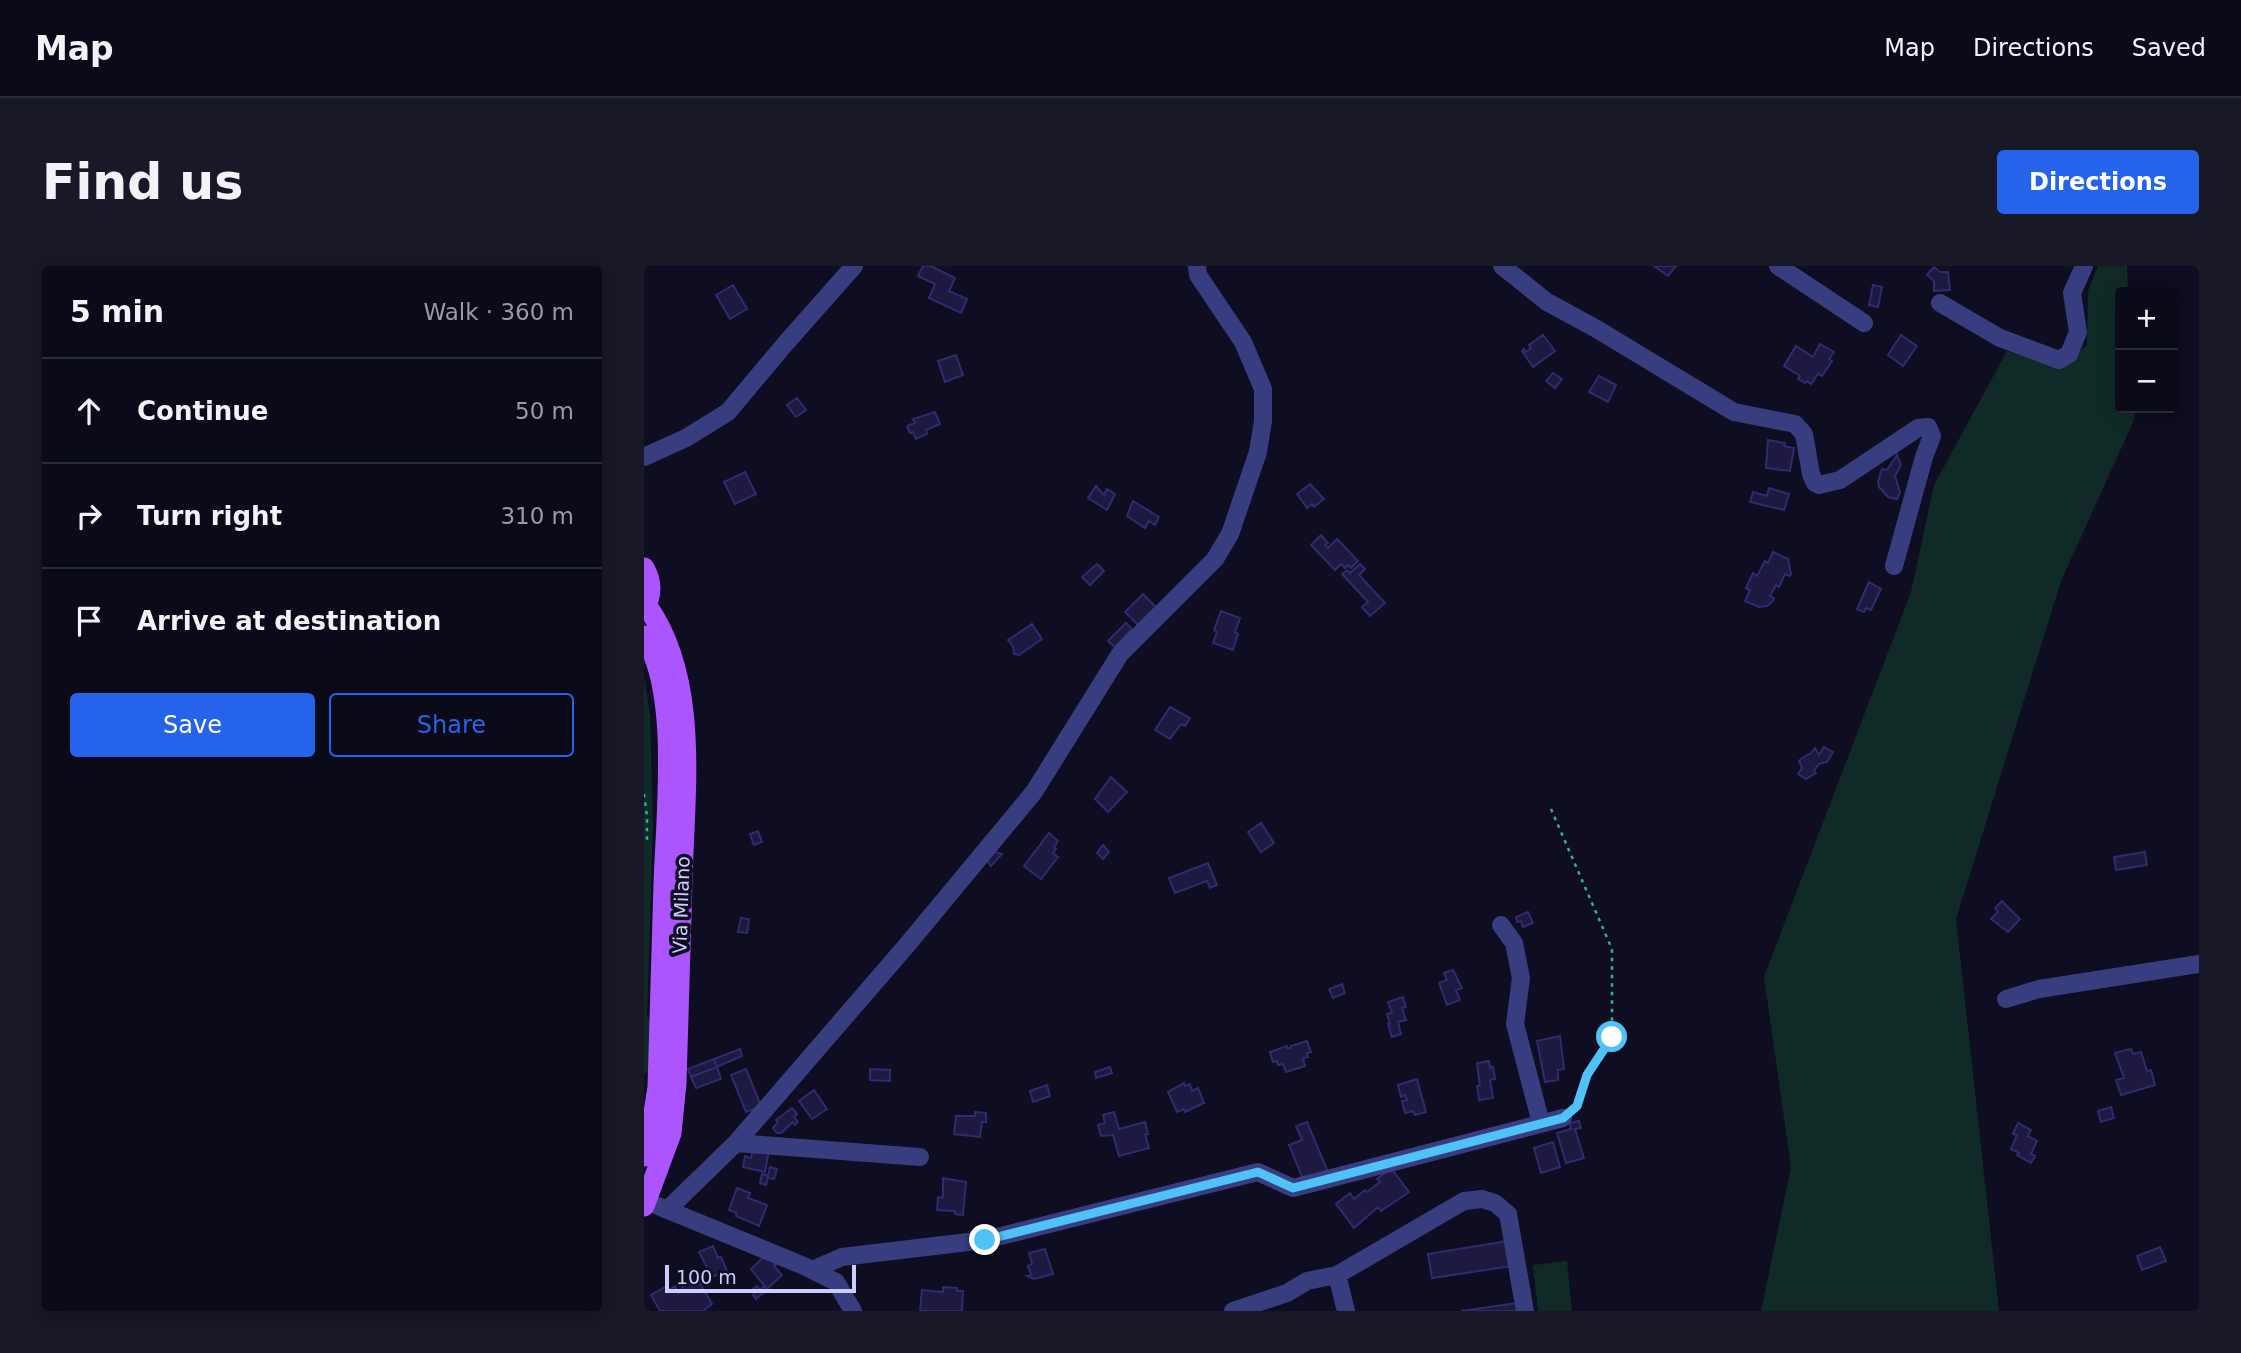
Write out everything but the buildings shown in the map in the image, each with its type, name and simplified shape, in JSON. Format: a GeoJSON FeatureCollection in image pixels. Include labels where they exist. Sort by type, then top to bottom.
{"type":"FeatureCollection","features":[{"type":"Feature","properties":{"kind":"main road"},"geometry":{"type":"LineString","coordinates":[[644,568],[650,582],[650,594],[645,607]]}},
{"type":"Feature","properties":{"kind":"main road","name":"Via Milano"},"geometry":{"type":"LineString","coordinates":[[645,607],[659,624],[675,667],[686,741],[677,1083],[671,1133],[645,1204]]}},
{"type":"Feature","properties":{"kind":"main road","name":"Via Milano"},"geometry":{"type":"LineString","coordinates":[[644,636],[653,648],[662,682],[668,743],[658,1087],[644,1156]]}},
{"type":"Feature","properties":{"kind":"street"},"geometry":{"type":"LineString","coordinates":[[644,457],[686,439],[728,412],[854,266]]}},
{"type":"Feature","properties":{"kind":"street"},"geometry":{"type":"LineString","coordinates":[[667,1210],[736,1143],[892,964],[1034,792],[1120,654],[1215,559],[1230,534],[1258,452],[1263,421],[1263,389],[1243,342],[1198,275],[1196,266]]}},
{"type":"Feature","properties":{"kind":"street"},"geometry":{"type":"LineString","coordinates":[[1502,266],[1547,302],[1734,412],[1795,424],[1804,434],[1811,474],[1819,485],[1840,480],[1919,428],[1928,427],[1932,436],[1894,566]]}},
{"type":"Feature","properties":{"kind":"street"},"geometry":{"type":"LineString","coordinates":[[1778,266],[1864,323]]}},
{"type":"Feature","properties":{"kind":"street"},"geometry":{"type":"LineString","coordinates":[[1940,303],[2000,338],[2059,360],[2069,354],[2078,332],[2072,293],[2084,266]]}},
{"type":"Feature","properties":{"kind":"street"},"geometry":{"type":"LineString","coordinates":[[1501,925],[1514,943],[1521,978],[1515,1024],[1541,1123]]}},
{"type":"Feature","properties":{"kind":"street"},"geometry":{"type":"LineString","coordinates":[[2006,999],[2039,989],[2199,964]]}},
{"type":"Feature","properties":{"kind":"street"},"geometry":{"type":"LineString","coordinates":[[812,1270],[842,1257],[985,1240],[1258,1172],[1293,1188],[1563,1118]]}},
{"type":"Feature","properties":{"kind":"street"},"geometry":{"type":"LineString","coordinates":[[736,1143],[920,1157]]}},
{"type":"Feature","properties":{"kind":"street"},"geometry":{"type":"LineString","coordinates":[[1233,1311],[1287,1293],[1307,1281],[1337,1275],[1464,1200],[1482,1199],[1495,1203],[1508,1213],[1525,1311]]}},
{"type":"Feature","properties":{"kind":"street"},"geometry":{"type":"LineString","coordinates":[[645,1204],[667,1210],[836,1282],[853,1311]]}},
{"type":"Feature","properties":{"kind":"street"},"geometry":{"type":"LineString","coordinates":[[1337,1275],[1346,1311]]}},
{"type":"Feature","properties":{"kind":"path"},"geometry":{"type":"LineString","coordinates":[[644,794],[647,841]]}},
{"type":"Feature","properties":{"kind":"path"},"geometry":{"type":"LineString","coordinates":[[1551,809],[1612,949],[1612,1037],[1587,1075],[1577,1106],[1563,1118]]}},
{"type":"Feature","properties":{"kind":"green space"},"geometry":{"type":"Polygon","coordinates":[[[2098,266],[2127,266],[2128,287],[2115,287],[2115,413],[2134,413],[2134,420],[2061,581],[1956,919],[1999,1311],[1761,1311],[1791,1167],[1764,977],[1911,592],[1934,485],[2007,351],[2060,368],[2087,345],[2088,291],[2098,266]]]}},
{"type":"Feature","properties":{"kind":"green space"},"geometry":{"type":"Polygon","coordinates":[[[644,676],[650,713],[653,826],[647,1016],[651,1022],[648,1072],[644,1074],[644,676]]]}},
{"type":"Feature","properties":{"kind":"green space"},"geometry":{"type":"Polygon","coordinates":[[[1567,1261],[1572,1311],[1538,1311],[1533,1265],[1567,1261]]]}},
{"type":"Feature","properties":{"kind":"route"},"geometry":{"type":"LineString","coordinates":[[985,1240],[1258,1172],[1293,1188],[1563,1118],[1577,1106],[1587,1075],[1612,1037]]}}]}
